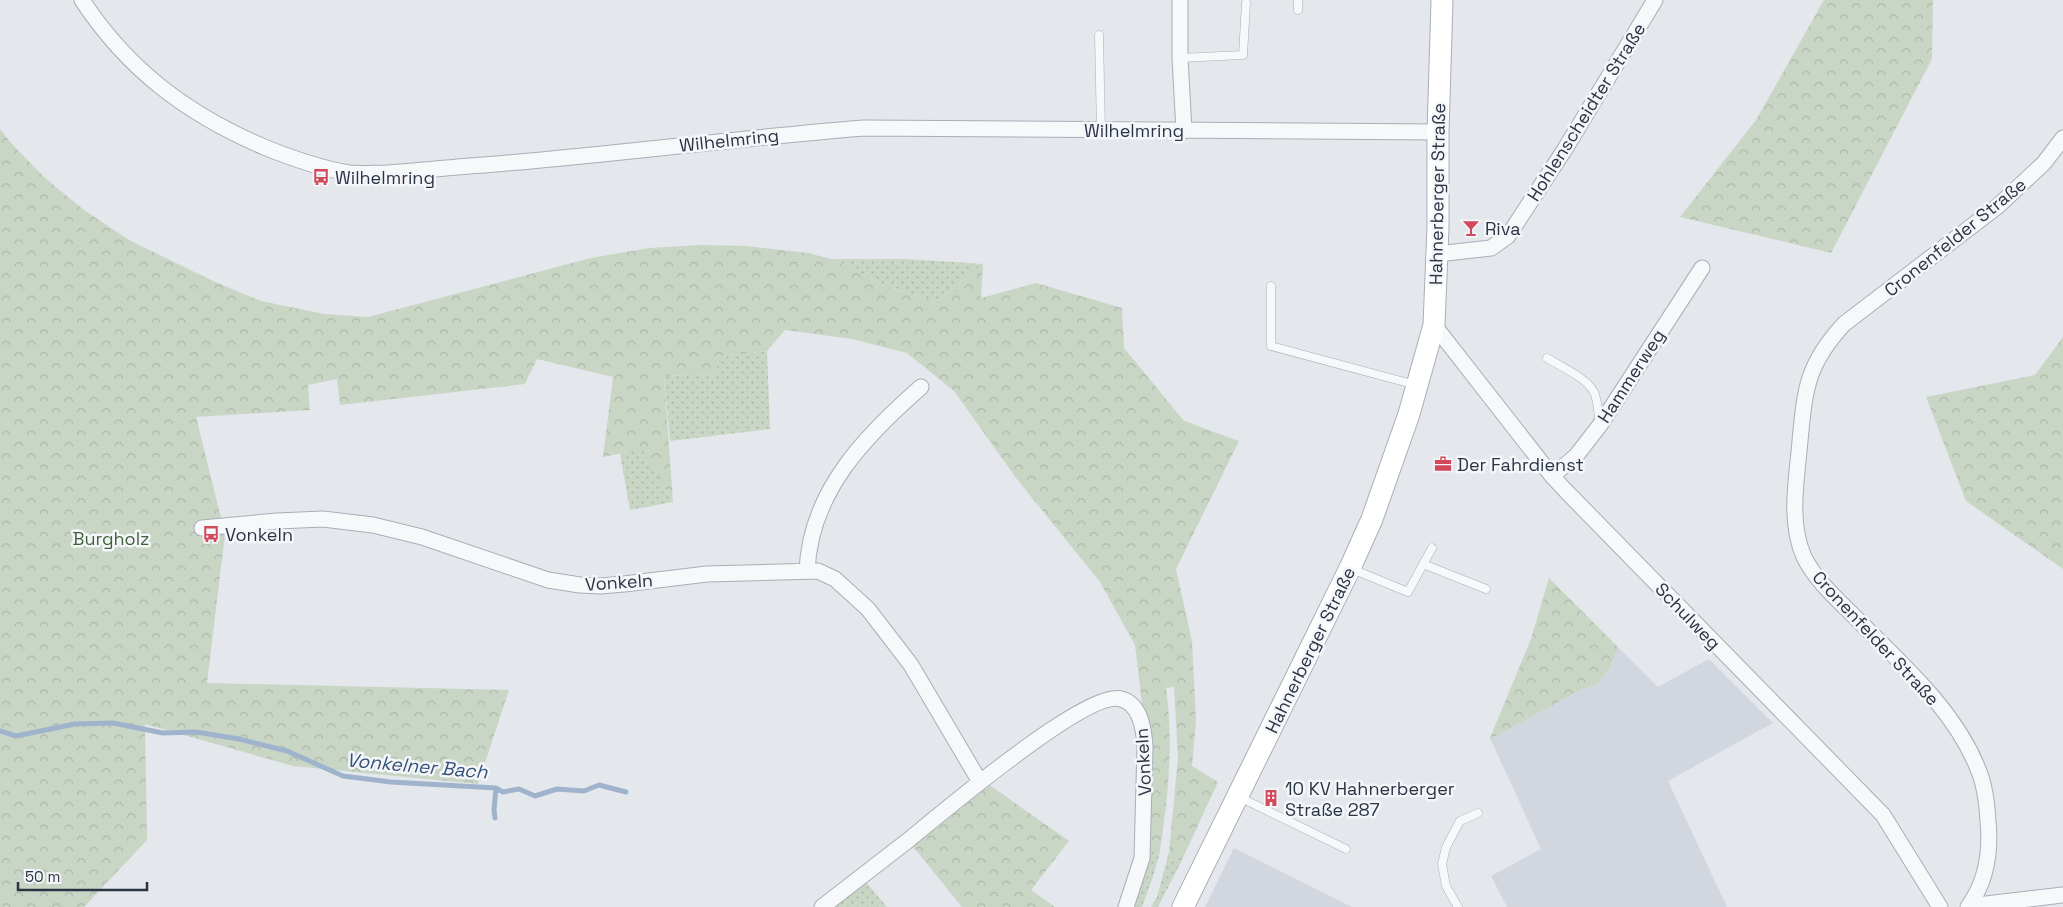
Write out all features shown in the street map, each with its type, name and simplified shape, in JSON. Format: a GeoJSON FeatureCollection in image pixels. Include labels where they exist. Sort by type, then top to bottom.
{"type":"FeatureCollection","features":[{"type":"Feature","properties":{"kind":"main road","name":"Hahnerberger Straße"},"geometry":{"type":"LineString","coordinates":[[1183,907],[1239,797],[1350,568],[1378,502],[1409,414],[1434,325],[1442,0]]}},
{"type":"Feature","properties":{"kind":"street","name":"Wilhelmring"},"geometry":{"type":"LineString","coordinates":[[82,0],[110,39],[129,60],[155,83],[196,113],[230,132],[278,153],[317,166],[350,173],[417,171],[864,128],[1438,132]]}},
{"type":"Feature","properties":{"kind":"street"},"geometry":{"type":"LineString","coordinates":[[1180,0],[1180,58],[1184,130]]}},
{"type":"Feature","properties":{"kind":"street","name":"Hohlenscheidter Straße"},"geometry":{"type":"LineString","coordinates":[[1437,254],[1491,248],[1508,236],[1570,141],[1655,0]]}},
{"type":"Feature","properties":{"kind":"street"},"geometry":{"type":"LineString","coordinates":[[2044,163],[2063,138]]}},
{"type":"Feature","properties":{"kind":"street"},"geometry":{"type":"LineString","coordinates":[[2044,163],[2063,155]]}},
{"type":"Feature","properties":{"kind":"street","name":"Cronenfelder Straße"},"geometry":{"type":"LineString","coordinates":[[1968,906],[1982,880],[1989,853],[1988,811],[1984,787],[1969,749],[1939,705],[1918,680],[1825,586],[1811,569],[1799,541],[1796,528],[1795,494],[1805,392],[1818,357],[1829,340],[1844,324],[1998,206],[2044,163]]}},
{"type":"Feature","properties":{"kind":"street","name":"Hammerweg"},"geometry":{"type":"LineString","coordinates":[[1552,476],[1576,456],[1600,425],[1702,268]]}},
{"type":"Feature","properties":{"kind":"street","name":"Schulweg"},"geometry":{"type":"LineString","coordinates":[[1434,325],[1552,476],[1883,815],[1940,907]]}},
{"type":"Feature","properties":{"kind":"street"},"geometry":{"type":"LineString","coordinates":[[807,571],[808,554],[815,526],[825,501],[847,462],[888,416],[921,387]]}},
{"type":"Feature","properties":{"kind":"street","name":"Vonkeln"},"geometry":{"type":"LineString","coordinates":[[202,528],[316,519],[344,520],[374,525],[422,537],[548,580],[572,585],[600,586],[708,574],[818,571],[835,579],[868,609],[912,664],[980,782]]}},
{"type":"Feature","properties":{"kind":"street","name":"Vonkeln"},"geometry":{"type":"LineString","coordinates":[[822,907],[1011,758],[1064,722],[1088,709],[1116,698],[1128,702],[1139,716],[1144,728],[1146,764],[1142,858],[1126,907]]}},
{"type":"Feature","properties":{"kind":"street"},"geometry":{"type":"LineString","coordinates":[[1968,906],[2063,895]]}},
{"type":"Feature","properties":{"kind":"lane"},"geometry":{"type":"LineString","coordinates":[[1298,0],[1298,10]]}},
{"type":"Feature","properties":{"kind":"lane"},"geometry":{"type":"LineString","coordinates":[[1180,58],[1243,55],[1246,3]]}},
{"type":"Feature","properties":{"kind":"lane"},"geometry":{"type":"LineString","coordinates":[[1099,35],[1101,130]]}},
{"type":"Feature","properties":{"kind":"lane"},"geometry":{"type":"LineString","coordinates":[[1271,286],[1270,346],[1416,385]]}},
{"type":"Feature","properties":{"kind":"lane"},"geometry":{"type":"LineString","coordinates":[[1547,358],[1586,382],[1593,390],[1597,400],[1600,425]]}},
{"type":"Feature","properties":{"kind":"lane"},"geometry":{"type":"LineString","coordinates":[[1350,568],[1408,592],[1432,548]]}},
{"type":"Feature","properties":{"kind":"lane"},"geometry":{"type":"LineString","coordinates":[[1423,564],[1486,589]]}},
{"type":"Feature","properties":{"kind":"lane"},"geometry":{"type":"LineString","coordinates":[[1239,797],[1346,849]]}},
{"type":"Feature","properties":{"kind":"lane"},"geometry":{"type":"LineString","coordinates":[[1458,907],[1446,886],[1442,864],[1446,847],[1460,821],[1478,813]]}},
{"type":"Feature","properties":{"kind":"shaded area"},"geometry":{"type":"Polygon","coordinates":[[[1619,648],[1658,687],[1709,659],[1773,723],[1668,781],[1727,907],[1507,907],[1491,876],[1541,849],[1490,738],[1499,735],[1580,690],[1597,684],[1609,669],[1619,648]]]}},
{"type":"Feature","properties":{"kind":"shaded area"},"geometry":{"type":"Polygon","coordinates":[[[1234,848],[1352,907],[1205,907],[1234,848]]]}},
{"type":"Feature","properties":{"kind":"green space"},"geometry":{"type":"Polygon","coordinates":[[[1824,0],[1933,0],[1932,59],[1831,253],[1680,217],[1756,120],[1824,0]]]}},
{"type":"Feature","properties":{"kind":"green space","name":"Burgholz"},"geometry":{"type":"Polygon","coordinates":[[[0,129],[45,178],[84,210],[129,240],[213,281],[261,301],[324,314],[368,317],[591,258],[649,248],[701,245],[747,246],[808,253],[831,259],[883,285],[936,302],[983,264],[981,298],[1036,283],[1122,308],[1124,348],[1184,421],[1239,441],[1176,569],[1192,641],[1196,722],[1192,766],[1218,782],[1181,862],[1169,852],[1178,758],[1174,687],[1166,688],[1170,751],[1165,814],[1159,856],[1148,846],[1143,712],[1135,645],[1100,582],[1016,478],[954,391],[907,353],[852,339],[785,330],[767,351],[718,357],[716,374],[664,376],[673,502],[642,449],[603,457],[613,377],[537,359],[525,384],[340,405],[337,379],[308,385],[310,410],[196,417],[225,534],[207,683],[509,690],[478,784],[293,766],[145,724],[147,840],[84,907],[0,907],[0,129]]]}},
{"type":"Feature","properties":{"kind":"green space"},"geometry":{"type":"Polygon","coordinates":[[[831,259],[906,259],[983,264],[936,302],[883,285],[831,259]]]}},
{"type":"Feature","properties":{"kind":"green space"},"geometry":{"type":"Polygon","coordinates":[[[2063,337],[2063,569],[1966,501],[1926,397],[2035,375],[2063,337]]]}},
{"type":"Feature","properties":{"kind":"green space"},"geometry":{"type":"Polygon","coordinates":[[[767,351],[770,429],[670,441],[664,376],[716,374],[718,357],[767,351]]]}},
{"type":"Feature","properties":{"kind":"green space"},"geometry":{"type":"Polygon","coordinates":[[[642,448],[673,502],[630,510],[620,454],[642,448]]]}},
{"type":"Feature","properties":{"kind":"green space"},"geometry":{"type":"Polygon","coordinates":[[[1549,578],[1619,648],[1609,669],[1597,684],[1580,690],[1499,735],[1490,738],[1531,639],[1549,578]]]}},
{"type":"Feature","properties":{"kind":"green space"},"geometry":{"type":"Polygon","coordinates":[[[988,784],[1069,841],[1031,890],[1055,907],[962,907],[910,843],[988,784]]]}},
{"type":"Feature","properties":{"kind":"green space"},"geometry":{"type":"Polygon","coordinates":[[[1148,846],[1159,856],[1142,907],[1131,907],[1148,846]]]}},
{"type":"Feature","properties":{"kind":"green space"},"geometry":{"type":"Polygon","coordinates":[[[1169,852],[1181,862],[1158,907],[1151,907],[1157,897],[1169,852]]]}},
{"type":"Feature","properties":{"kind":"green space"},"geometry":{"type":"Polygon","coordinates":[[[864,880],[887,907],[834,907],[864,880]]]}},
{"type":"Feature","properties":{"kind":"waterway","name":"Vonkelner Bach"},"geometry":{"type":"LineString","coordinates":[[0,731],[16,736],[75,724],[113,723],[163,733],[196,732],[239,739],[287,751],[343,776],[391,782],[496,788],[503,792],[519,789],[535,796],[557,789],[584,791],[599,785],[626,792]]}},
{"type":"Feature","properties":{"kind":"waterway"},"geometry":{"type":"LineString","coordinates":[[495,818],[496,788]]}},
{"type":"Feature","properties":{"kind":"place","name":"Wilhelmring"},"geometry":{"type":"Point","coordinates":[321,177]}},
{"type":"Feature","properties":{"kind":"place","name":"Riva"},"geometry":{"type":"Point","coordinates":[1471,228]}},
{"type":"Feature","properties":{"kind":"place","name":"Der Fahrdienst"},"geometry":{"type":"Point","coordinates":[1443,464]}},
{"type":"Feature","properties":{"kind":"place","name":"Vonkeln"},"geometry":{"type":"Point","coordinates":[211,534]}},
{"type":"Feature","properties":{"kind":"place","name":"10 KV Hahnerberger Straße 287"},"geometry":{"type":"Point","coordinates":[1271,798]}}]}
